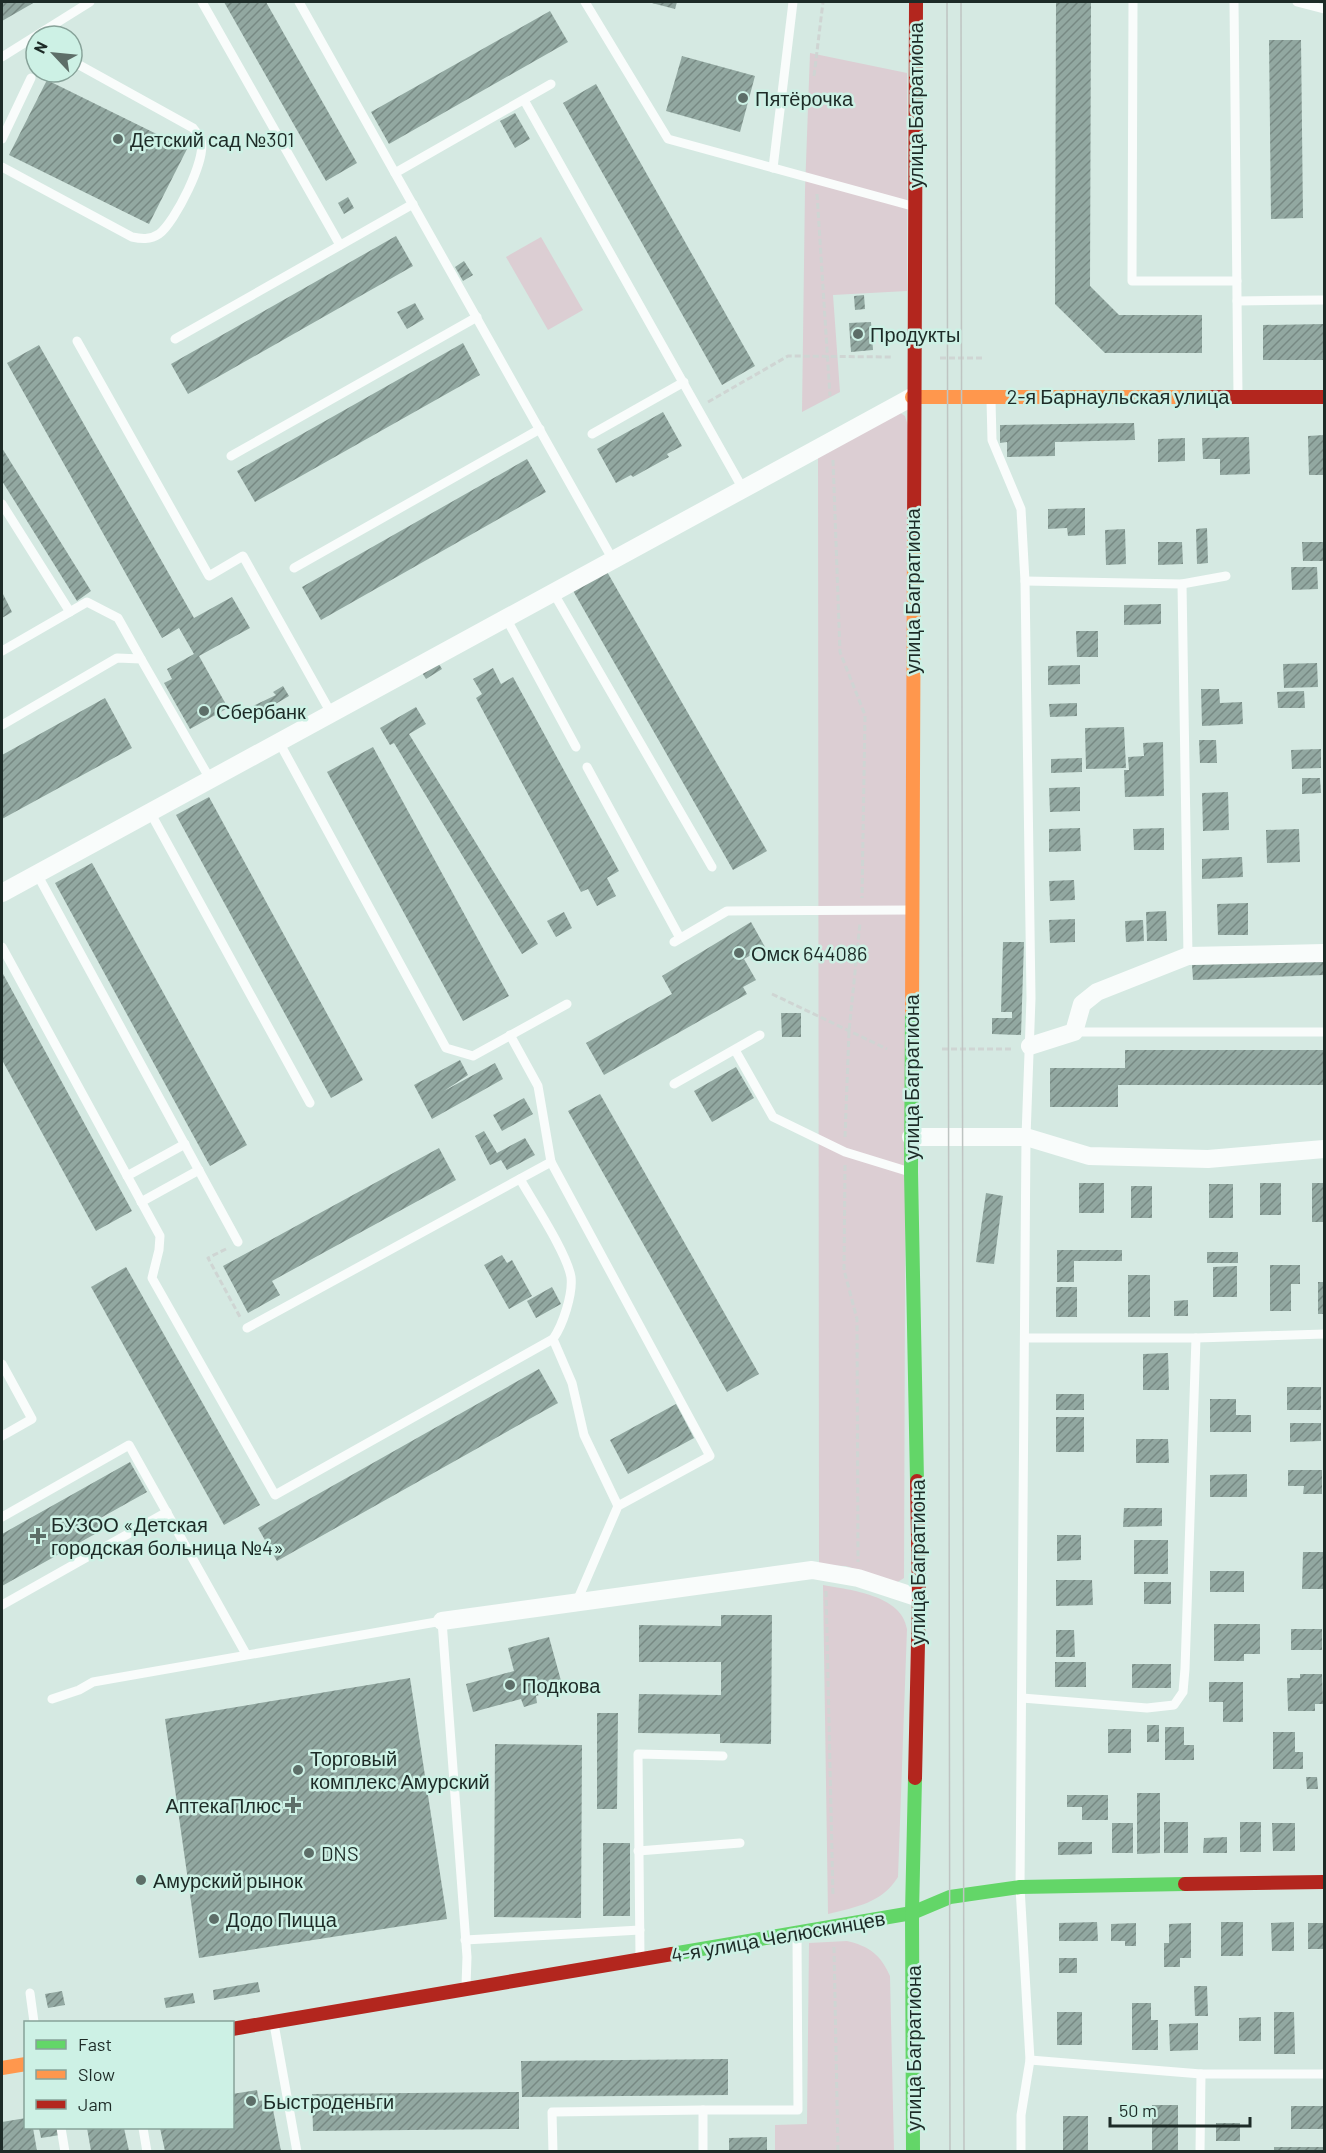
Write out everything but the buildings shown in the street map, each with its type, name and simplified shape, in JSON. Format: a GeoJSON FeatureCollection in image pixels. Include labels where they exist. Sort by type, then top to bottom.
{"type":"FeatureCollection","features":[{"type":"Feature","properties":{"kind":"street","name":"улица Багратиона"},"geometry":{"type":"LineString","coordinates":[[913,2151],[912,1913],[919,1598],[910,1137],[915,2]]}},
{"type":"Feature","properties":{"kind":"street","name":"2-я Барнаульская улица"},"geometry":{"type":"LineString","coordinates":[[912,397],[1324,397]]}},
{"type":"Feature","properties":{"kind":"street"},"geometry":{"type":"LineString","coordinates":[[2,893],[912,397]]}},
{"type":"Feature","properties":{"kind":"street"},"geometry":{"type":"LineString","coordinates":[[1030,1048],[1074,1032],[1082,1004],[1097,992],[1188,956],[1324,953]]}},
{"type":"Feature","properties":{"kind":"street"},"geometry":{"type":"LineString","coordinates":[[910,1137],[1026,1137],[1089,1156],[1208,1160],[1324,1149]]}},
{"type":"Feature","properties":{"kind":"street"},"geometry":{"type":"LineString","coordinates":[[442,1621],[812,1570],[858,1578],[919,1598]]}},
{"type":"Feature","properties":{"kind":"street","name":"4-я улица Челюскинцев"},"geometry":{"type":"LineString","coordinates":[[234,2029],[912,1913],[950,1897],[1020,1887],[1324,1882]]}},
{"type":"Feature","properties":{"kind":"street"},"geometry":{"type":"LineString","coordinates":[[2,2068],[24,2064]]}},
{"type":"Feature","properties":{"kind":"lane"},"geometry":{"type":"LineString","coordinates":[[59,24],[90,2]]}},
{"type":"Feature","properties":{"kind":"lane"},"geometry":{"type":"LineString","coordinates":[[202,2],[340,245]]}},
{"type":"Feature","properties":{"kind":"lane"},"geometry":{"type":"LineString","coordinates":[[298,2],[613,560]]}},
{"type":"Feature","properties":{"kind":"lane"},"geometry":{"type":"LineString","coordinates":[[585,2],[668,139],[915,207]]}},
{"type":"Feature","properties":{"kind":"lane"},"geometry":{"type":"LineString","coordinates":[[773,168],[794,2]]}},
{"type":"Feature","properties":{"kind":"lane"},"geometry":{"type":"LineString","coordinates":[[1133,2],[1132,281],[1237,281]]}},
{"type":"Feature","properties":{"kind":"lane"},"geometry":{"type":"LineString","coordinates":[[1234,2],[1238,396]]}},
{"type":"Feature","properties":{"kind":"lane"},"geometry":{"type":"LineString","coordinates":[[1297,2],[1324,9]]}},
{"type":"Feature","properties":{"kind":"lane"},"geometry":{"type":"LineString","coordinates":[[2,57],[24,45]]}},
{"type":"Feature","properties":{"kind":"lane"},"geometry":{"type":"LineString","coordinates":[[2,167],[132,237],[145,239],[159,234],[170,220],[196,171],[202,152],[201,139],[193,128],[84,68]]}},
{"type":"Feature","properties":{"kind":"lane"},"geometry":{"type":"LineString","coordinates":[[2,139],[28,84]]}},
{"type":"Feature","properties":{"kind":"lane"},"geometry":{"type":"LineString","coordinates":[[395,173],[550,84]]}},
{"type":"Feature","properties":{"kind":"lane"},"geometry":{"type":"LineString","coordinates":[[524,100],[744,489]]}},
{"type":"Feature","properties":{"kind":"lane"},"geometry":{"type":"LineString","coordinates":[[175,339],[413,204]]}},
{"type":"Feature","properties":{"kind":"lane"},"geometry":{"type":"LineString","coordinates":[[1237,301],[1324,300]]}},
{"type":"Feature","properties":{"kind":"lane"},"geometry":{"type":"LineString","coordinates":[[231,456],[477,317]]}},
{"type":"Feature","properties":{"kind":"lane"},"geometry":{"type":"LineString","coordinates":[[77,341],[209,576],[243,556],[331,713]]}},
{"type":"Feature","properties":{"kind":"lane"},"geometry":{"type":"LineString","coordinates":[[592,434],[684,382]]}},
{"type":"Feature","properties":{"kind":"lane"},"geometry":{"type":"LineString","coordinates":[[991,396],[992,440],[1021,509],[1025,581],[1030,1048],[1026,1137],[1020,1887],[1030,2060],[1021,2115],[1021,2151]]}},
{"type":"Feature","properties":{"kind":"lane"},"geometry":{"type":"LineString","coordinates":[[294,568],[540,429]]}},
{"type":"Feature","properties":{"kind":"lane"},"geometry":{"type":"LineString","coordinates":[[2,504],[70,612]]}},
{"type":"Feature","properties":{"kind":"lane"},"geometry":{"type":"LineString","coordinates":[[1025,581],[1182,584],[1226,576]]}},
{"type":"Feature","properties":{"kind":"lane"},"geometry":{"type":"LineString","coordinates":[[1182,584],[1188,956]]}},
{"type":"Feature","properties":{"kind":"lane"},"geometry":{"type":"LineString","coordinates":[[553,592],[712,867]]}},
{"type":"Feature","properties":{"kind":"lane"},"geometry":{"type":"LineString","coordinates":[[2,651],[87,602],[117,618],[210,779]]}},
{"type":"Feature","properties":{"kind":"lane"},"geometry":{"type":"LineString","coordinates":[[506,618],[576,747]]}},
{"type":"Feature","properties":{"kind":"lane"},"geometry":{"type":"LineString","coordinates":[[2,725],[117,658],[141,659]]}},
{"type":"Feature","properties":{"kind":"lane"},"geometry":{"type":"LineString","coordinates":[[279,742],[447,1048],[473,1056],[567,1004]]}},
{"type":"Feature","properties":{"kind":"lane"},"geometry":{"type":"LineString","coordinates":[[587,767],[677,940],[727,911],[911,910]]}},
{"type":"Feature","properties":{"kind":"lane"},"geometry":{"type":"LineString","coordinates":[[150,812],[310,1103]]}},
{"type":"Feature","properties":{"kind":"lane"},"geometry":{"type":"LineString","coordinates":[[37,874],[238,1242]]}},
{"type":"Feature","properties":{"kind":"lane"},"geometry":{"type":"LineString","coordinates":[[2,947],[160,1236],[152,1278],[275,1495],[553,1339],[565,1316],[571,1278],[552,1235],[520,1179]]}},
{"type":"Feature","properties":{"kind":"lane"},"geometry":{"type":"LineString","coordinates":[[1074,1032],[1324,1032]]}},
{"type":"Feature","properties":{"kind":"lane"},"geometry":{"type":"LineString","coordinates":[[510,1035],[538,1086],[550,1162],[710,1456],[618,1506],[577,1601]]}},
{"type":"Feature","properties":{"kind":"lane"},"geometry":{"type":"LineString","coordinates":[[674,1084],[760,1035]]}},
{"type":"Feature","properties":{"kind":"lane"},"geometry":{"type":"LineString","coordinates":[[735,1050],[773,1117],[844,1152],[911,1172]]}},
{"type":"Feature","properties":{"kind":"lane"},"geometry":{"type":"LineString","coordinates":[[127,1176],[185,1144]]}},
{"type":"Feature","properties":{"kind":"lane"},"geometry":{"type":"LineString","coordinates":[[247,1328],[550,1162]]}},
{"type":"Feature","properties":{"kind":"lane"},"geometry":{"type":"LineString","coordinates":[[141,1202],[199,1170]]}},
{"type":"Feature","properties":{"kind":"lane"},"geometry":{"type":"LineString","coordinates":[[1026,1338],[1196,1338],[1324,1334]]}},
{"type":"Feature","properties":{"kind":"lane"},"geometry":{"type":"LineString","coordinates":[[1022,1698],[1147,1708],[1174,1705],[1182,1692],[1185,1670],[1196,1338]]}},
{"type":"Feature","properties":{"kind":"lane"},"geometry":{"type":"LineString","coordinates":[[553,1339],[572,1383],[584,1436],[618,1506]]}},
{"type":"Feature","properties":{"kind":"lane"},"geometry":{"type":"LineString","coordinates":[[2,1364],[32,1419],[2,1436]]}},
{"type":"Feature","properties":{"kind":"lane"},"geometry":{"type":"LineString","coordinates":[[2,1517],[129,1445],[246,1654]]}},
{"type":"Feature","properties":{"kind":"lane"},"geometry":{"type":"LineString","coordinates":[[2,1605],[166,1512]]}},
{"type":"Feature","properties":{"kind":"lane"},"geometry":{"type":"LineString","coordinates":[[52,1699],[79,1690],[93,1682],[442,1621],[465,1940],[466,1989]]}},
{"type":"Feature","properties":{"kind":"lane"},"geometry":{"type":"LineString","coordinates":[[640,1960],[638,1754],[723,1756]]}},
{"type":"Feature","properties":{"kind":"lane"},"geometry":{"type":"LineString","coordinates":[[638,1851],[740,1843]]}},
{"type":"Feature","properties":{"kind":"lane"},"geometry":{"type":"LineString","coordinates":[[465,1940],[640,1930]]}},
{"type":"Feature","properties":{"kind":"lane"},"geometry":{"type":"LineString","coordinates":[[553,2151],[552,2112],[798,2110],[796,1933]]}},
{"type":"Feature","properties":{"kind":"lane"},"geometry":{"type":"LineString","coordinates":[[30,1993],[34,2021]]}},
{"type":"Feature","properties":{"kind":"lane"},"geometry":{"type":"LineString","coordinates":[[274,2022],[297,2151]]}},
{"type":"Feature","properties":{"kind":"lane"},"geometry":{"type":"LineString","coordinates":[[1030,2060],[1201,2074],[1324,2073]]}},
{"type":"Feature","properties":{"kind":"lane"},"geometry":{"type":"LineString","coordinates":[[1200,2151],[1201,2074]]}},
{"type":"Feature","properties":{"kind":"lane"},"geometry":{"type":"LineString","coordinates":[[703,2110],[703,2151]]}},
{"type":"Feature","properties":{"kind":"lane"},"geometry":{"type":"LineString","coordinates":[[61,2129],[65,2151]]}},
{"type":"Feature","properties":{"kind":"lane"},"geometry":{"type":"LineString","coordinates":[[143,2129],[147,2151]]}},
{"type":"Feature","properties":{"kind":"path"},"geometry":{"type":"LineString","coordinates":[[814,76],[823,2]]}},
{"type":"Feature","properties":{"kind":"path"},"geometry":{"type":"LineString","coordinates":[[817,194],[830,396]]}},
{"type":"Feature","properties":{"kind":"path"},"geometry":{"type":"LineString","coordinates":[[698,408],[788,356],[892,357]]}},
{"type":"Feature","properties":{"kind":"path"},"geometry":{"type":"LineString","coordinates":[[940,358],[982,358]]}},
{"type":"Feature","properties":{"kind":"path"},"geometry":{"type":"LineString","coordinates":[[832,449],[840,652],[866,715],[861,912],[849,1031],[844,1152],[844,1270],[857,1319],[858,1562]]}},
{"type":"Feature","properties":{"kind":"path"},"geometry":{"type":"LineString","coordinates":[[772,994],[887,1049]]}},
{"type":"Feature","properties":{"kind":"path"},"geometry":{"type":"LineString","coordinates":[[942,1049],[1030,1048]]}},
{"type":"Feature","properties":{"kind":"path"},"geometry":{"type":"LineString","coordinates":[[238,1242],[208,1258],[247,1328]]}},
{"type":"Feature","properties":{"kind":"path"},"geometry":{"type":"LineString","coordinates":[[826,1587],[833,1897]]}},
{"type":"Feature","properties":{"kind":"path"},"geometry":{"type":"LineString","coordinates":[[834,1942],[838,2151]]}},
{"type":"Feature","properties":{"kind":"shaded area"},"geometry":{"type":"Polygon","coordinates":[[[810,53],[907,73],[907,291],[833,295],[840,392],[802,412],[805,190],[810,53]]]}},
{"type":"Feature","properties":{"kind":"shaded area"},"geometry":{"type":"Polygon","coordinates":[[[541,237],[583,310],[548,330],[506,257],[541,237]]]}},
{"type":"Feature","properties":{"kind":"shaded area"},"geometry":{"type":"Polygon","coordinates":[[[897,411],[905,416],[908,426],[904,1578],[896,1583],[846,1566],[819,1565],[818,440],[897,411]]]}},
{"type":"Feature","properties":{"kind":"shaded area"},"geometry":{"type":"Polygon","coordinates":[[[823,1585],[860,1592],[885,1601],[896,1608],[907,1629],[898,1877],[884,1893],[867,1903],[828,1914],[823,1585]]]}},
{"type":"Feature","properties":{"kind":"shaded area"},"geometry":{"type":"Polygon","coordinates":[[[847,1941],[873,1952],[883,1962],[890,1976],[894,2151],[775,2151],[775,2125],[807,2124],[809,1943],[847,1941]]]}},
{"type":"Feature","properties":{"kind":"tram line"},"geometry":{"type":"LineString","coordinates":[[947,2],[950,2152]]}},
{"type":"Feature","properties":{"kind":"tram line"},"geometry":{"type":"LineString","coordinates":[[961,2],[964,2152]]}},
{"type":"Feature","properties":{"kind":"traffic: fast"},"geometry":{"type":"LineString","coordinates":[[912,1012],[911,1172],[917,1481]]}},
{"type":"Feature","properties":{"kind":"traffic: fast"},"geometry":{"type":"LineString","coordinates":[[913,2152],[912,1913],[915,1778]]}},
{"type":"Feature","properties":{"kind":"traffic: fast"},"geometry":{"type":"LineString","coordinates":[[672,1954],[912,1913],[950,1897],[1020,1887],[1185,1884]]}},
{"type":"Feature","properties":{"kind":"traffic: slow"},"geometry":{"type":"LineString","coordinates":[[912,397],[1212,397]]}},
{"type":"Feature","properties":{"kind":"traffic: slow"},"geometry":{"type":"LineString","coordinates":[[912,1012],[914,533]]}},
{"type":"Feature","properties":{"kind":"traffic: slow"},"geometry":{"type":"LineString","coordinates":[[2,2068],[24,2064]]}},
{"type":"Feature","properties":{"kind":"traffic: jam"},"geometry":{"type":"LineString","coordinates":[[914,533],[916,2]]}},
{"type":"Feature","properties":{"kind":"traffic: jam"},"geometry":{"type":"LineString","coordinates":[[1212,397],[1324,397]]}},
{"type":"Feature","properties":{"kind":"traffic: jam"},"geometry":{"type":"LineString","coordinates":[[915,1778],[919,1598],[917,1481]]}},
{"type":"Feature","properties":{"kind":"traffic: jam"},"geometry":{"type":"LineString","coordinates":[[1185,1884],[1324,1882]]}},
{"type":"Feature","properties":{"kind":"traffic: jam"},"geometry":{"type":"LineString","coordinates":[[234,2029],[672,1954]]}},
{"type":"Feature","properties":{"kind":"place","name":"Пятёрочка"},"geometry":{"type":"Point","coordinates":[743,98]}},
{"type":"Feature","properties":{"kind":"place","name":"Детский сад №301"},"geometry":{"type":"Point","coordinates":[118,139]}},
{"type":"Feature","properties":{"kind":"place","name":"Продукты"},"geometry":{"type":"Point","coordinates":[858,334]}},
{"type":"Feature","properties":{"kind":"place","name":"Сбербанк"},"geometry":{"type":"Point","coordinates":[204,711]}},
{"type":"Feature","properties":{"kind":"place","name":"Омск 644086"},"geometry":{"type":"Point","coordinates":[739,953]}},
{"type":"Feature","properties":{"kind":"place","name":"БУЗОО «Детская городская больница №4»"},"geometry":{"type":"Point","coordinates":[38,1536]}},
{"type":"Feature","properties":{"kind":"place","name":"Подкова"},"geometry":{"type":"Point","coordinates":[510,1685]}},
{"type":"Feature","properties":{"kind":"place","name":"Торговый комплекс Амурский"},"geometry":{"type":"Point","coordinates":[298,1770]}},
{"type":"Feature","properties":{"kind":"place","name":"АптекаПлюс"},"geometry":{"type":"Point","coordinates":[293,1805]}},
{"type":"Feature","properties":{"kind":"place","name":"DNS"},"geometry":{"type":"Point","coordinates":[309,1853]}},
{"type":"Feature","properties":{"kind":"place","name":"Амурский рынок"},"geometry":{"type":"Point","coordinates":[141,1880]}},
{"type":"Feature","properties":{"kind":"place","name":"Додо Пицца"},"geometry":{"type":"Point","coordinates":[214,1919]}},
{"type":"Feature","properties":{"kind":"place","name":"Быстроденьги"},"geometry":{"type":"Point","coordinates":[251,2101]}}]}
